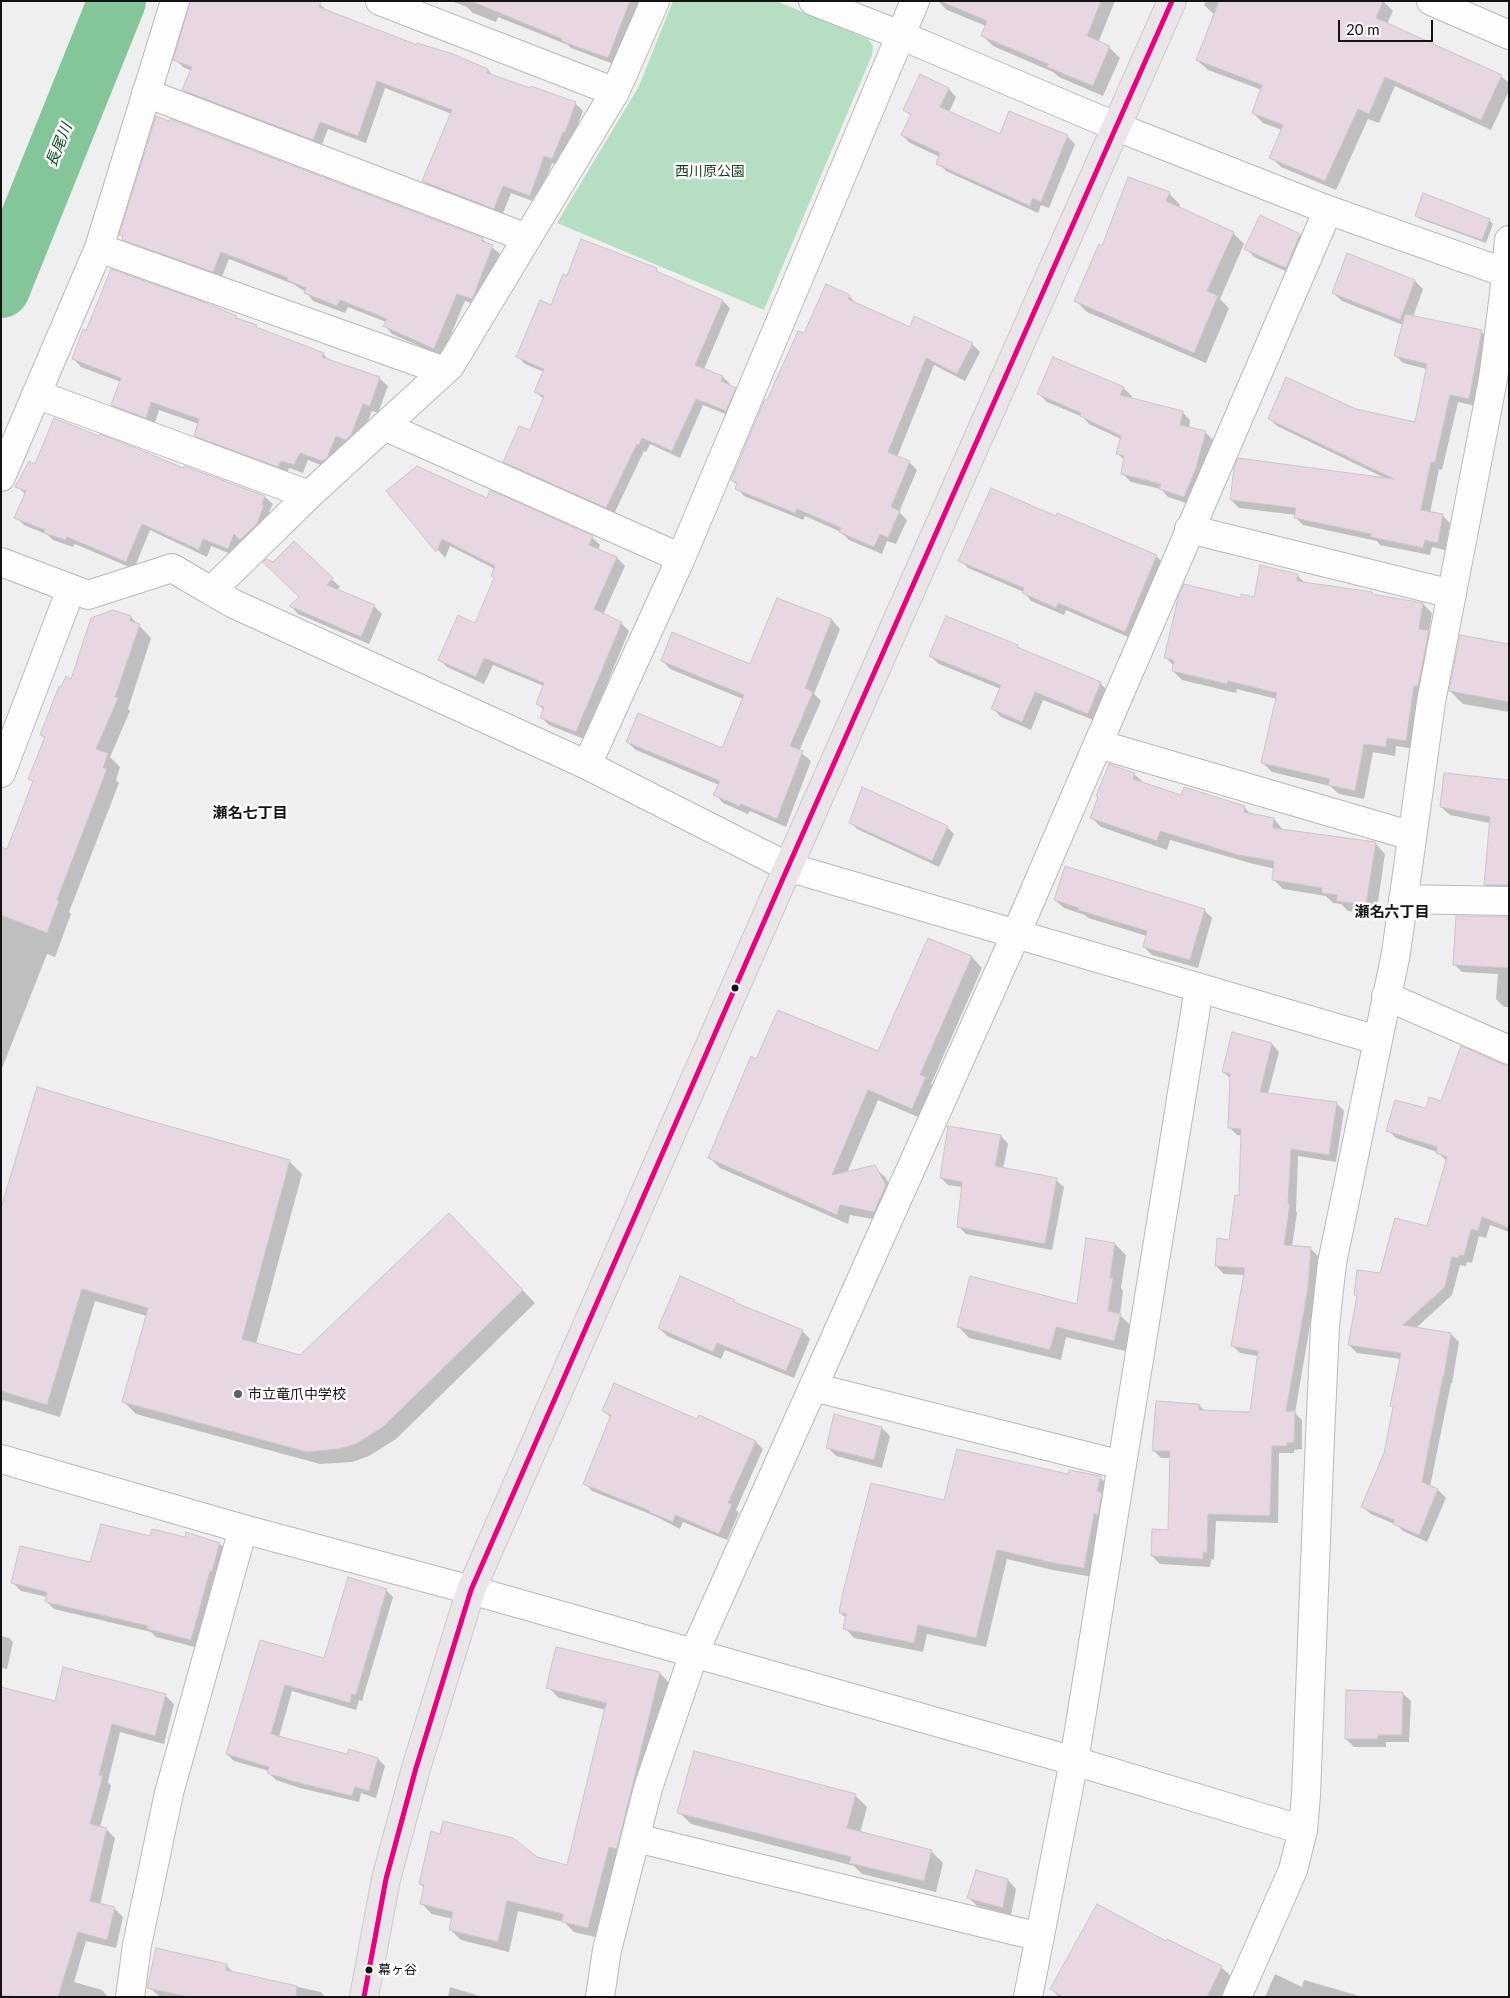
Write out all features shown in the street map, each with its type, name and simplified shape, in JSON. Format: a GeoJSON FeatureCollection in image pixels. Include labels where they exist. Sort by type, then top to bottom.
{"type":"FeatureCollection","features":[{"type":"Feature","properties":{"kind":"main road"},"geometry":{"type":"LineString","coordinates":[[364,1997],[386,1879],[416,1768],[471,1590],[788,867],[1172,1]]}},
{"type":"Feature","properties":{"kind":"street"},"geometry":{"type":"LineString","coordinates":[[1,477],[99,248],[174,1]]}},
{"type":"Feature","properties":{"kind":"street"},"geometry":{"type":"LineString","coordinates":[[380,1],[615,92]]}},
{"type":"Feature","properties":{"kind":"street"},"geometry":{"type":"LineString","coordinates":[[211,591],[309,495],[450,366],[615,92],[655,1]]}},
{"type":"Feature","properties":{"kind":"street"},"geometry":{"type":"LineString","coordinates":[[813,1],[900,34],[1117,127],[1328,210],[1506,273]]}},
{"type":"Feature","properties":{"kind":"street"},"geometry":{"type":"LineString","coordinates":[[588,765],[680,558],[914,1]]}},
{"type":"Feature","properties":{"kind":"street"},"geometry":{"type":"LineString","coordinates":[[1431,1],[1509,35]]}},
{"type":"Feature","properties":{"kind":"street"},"geometry":{"type":"LineString","coordinates":[[146,93],[527,238]]}},
{"type":"Feature","properties":{"kind":"street"},"geometry":{"type":"LineString","coordinates":[[600,1997],[607,1950],[648,1788],[694,1653],[1016,934],[1328,210]]}},
{"type":"Feature","properties":{"kind":"street"},"geometry":{"type":"LineString","coordinates":[[1237,1997],[1293,1870],[1303,1830],[1325,1326],[1332,1263],[1396,953],[1432,702],[1452,594],[1498,404],[1493,379],[1509,240]]}},
{"type":"Feature","properties":{"kind":"street"},"geometry":{"type":"LineString","coordinates":[[99,248],[444,371]]}},
{"type":"Feature","properties":{"kind":"street"},"geometry":{"type":"LineString","coordinates":[[36,394],[309,495]]}},
{"type":"Feature","properties":{"kind":"street"},"geometry":{"type":"LineString","coordinates":[[384,426],[680,558]]}},
{"type":"Feature","properties":{"kind":"street"},"geometry":{"type":"LineString","coordinates":[[1189,529],[1452,594]]}},
{"type":"Feature","properties":{"kind":"street"},"geometry":{"type":"LineString","coordinates":[[1,562],[88,595],[172,568],[234,604],[588,765],[788,867],[1377,1040]]}},
{"type":"Feature","properties":{"kind":"street"},"geometry":{"type":"LineString","coordinates":[[1,773],[71,589]]}},
{"type":"Feature","properties":{"kind":"street"},"geometry":{"type":"LineString","coordinates":[[1098,744],[1412,836]]}},
{"type":"Feature","properties":{"kind":"street"},"geometry":{"type":"LineString","coordinates":[[1403,898],[1509,901]]}},
{"type":"Feature","properties":{"kind":"street"},"geometry":{"type":"LineString","coordinates":[[1028,1997],[1074,1762],[1199,988]]}},
{"type":"Feature","properties":{"kind":"street"},"geometry":{"type":"LineString","coordinates":[[1386,996],[1509,1050]]}},
{"type":"Feature","properties":{"kind":"street"},"geometry":{"type":"LineString","coordinates":[[812,1387],[1122,1465]]}},
{"type":"Feature","properties":{"kind":"street"},"geometry":{"type":"LineString","coordinates":[[1,1459],[243,1530],[471,1590],[694,1653],[1303,1830]]}},
{"type":"Feature","properties":{"kind":"street"},"geometry":{"type":"LineString","coordinates":[[130,1997],[137,1945],[169,1792],[243,1530]]}},
{"type":"Feature","properties":{"kind":"street"},"geometry":{"type":"LineString","coordinates":[[636,1838],[1040,1937]]}},
{"type":"Feature","properties":{"kind":"green space","name":"西川原公園"},"geometry":{"type":"Polygon","coordinates":[[[673,1],[776,1],[868,39],[873,46],[872,55],[764,310],[557,223],[639,86],[673,1]]]}},
{"type":"Feature","properties":{"kind":"building"},"geometry":{"type":"Polygon","coordinates":[[[190,1],[321,1],[319,7],[417,45],[417,43],[453,54],[488,69],[487,73],[576,102],[565,133],[563,132],[552,159],[544,156],[530,196],[503,186],[494,209],[422,181],[452,110],[377,81],[358,136],[320,122],[313,140],[182,90],[192,67],[173,60],[190,1]]]}},
{"type":"Feature","properties":{"kind":"building"},"geometry":{"type":"Polygon","coordinates":[[[471,1],[630,1],[608,58],[561,41],[562,39],[471,1]]]}},
{"type":"Feature","properties":{"kind":"building"},"geometry":{"type":"Polygon","coordinates":[[[940,1],[1101,1],[1087,36],[1110,46],[1093,86],[1047,67],[1048,64],[981,36],[987,21],[940,1]]]}},
{"type":"Feature","properties":{"kind":"building"},"geometry":{"type":"Polygon","coordinates":[[[1219,1],[1383,1],[1376,18],[1502,75],[1481,120],[1385,77],[1369,114],[1358,109],[1325,181],[1269,158],[1283,125],[1252,113],[1262,85],[1196,60],[1219,1]]]}},
{"type":"Feature","properties":{"kind":"building"},"geometry":{"type":"Polygon","coordinates":[[[920,74],[949,88],[940,107],[1000,134],[1009,111],[1068,135],[1041,202],[1033,198],[1030,206],[936,164],[940,153],[901,135],[911,114],[903,110],[920,74]]]}},
{"type":"Feature","properties":{"kind":"building"},"geometry":{"type":"Polygon","coordinates":[[[156,116],[169,121],[170,119],[483,238],[482,241],[493,245],[472,299],[457,294],[434,349],[383,326],[387,319],[340,300],[337,306],[304,293],[306,288],[287,280],[288,278],[221,252],[213,272],[122,240],[123,236],[119,235],[156,116]]]}},
{"type":"Feature","properties":{"kind":"building"},"geometry":{"type":"Polygon","coordinates":[[[1128,177],[1170,192],[1166,201],[1234,232],[1207,291],[1218,296],[1194,353],[1074,301],[1099,244],[1102,246],[1128,177]]]}},
{"type":"Feature","properties":{"kind":"building"},"geometry":{"type":"Polygon","coordinates":[[[1423,193],[1490,219],[1482,240],[1415,216],[1423,193]]]}},
{"type":"Feature","properties":{"kind":"building"},"geometry":{"type":"Polygon","coordinates":[[[1260,215],[1300,234],[1286,268],[1244,249],[1260,215]]]}},
{"type":"Feature","properties":{"kind":"building"},"geometry":{"type":"Polygon","coordinates":[[[581,239],[657,268],[656,271],[723,300],[695,365],[723,376],[721,381],[736,388],[726,411],[696,399],[672,451],[642,438],[639,445],[637,444],[606,508],[503,462],[519,426],[530,430],[544,396],[534,392],[544,369],[516,357],[540,300],[551,305],[563,274],[567,276],[581,239]]]}},
{"type":"Feature","properties":{"kind":"building"},"geometry":{"type":"Polygon","coordinates":[[[1347,253],[1415,280],[1400,320],[1332,293],[1347,253]]]}},
{"type":"Feature","properties":{"kind":"building"},"geometry":{"type":"Polygon","coordinates":[[[111,269],[201,301],[237,316],[236,318],[257,325],[256,327],[324,353],[322,357],[380,377],[370,406],[363,404],[351,435],[346,440],[336,436],[327,458],[322,461],[300,453],[294,465],[281,461],[278,467],[194,436],[199,419],[151,402],[146,418],[111,405],[121,378],[72,359],[83,329],[86,331],[111,269]]]}},
{"type":"Feature","properties":{"kind":"building"},"geometry":{"type":"Polygon","coordinates":[[[826,284],[850,295],[848,299],[910,327],[914,316],[973,343],[957,374],[926,358],[888,452],[910,461],[891,507],[900,511],[888,538],[880,534],[874,547],[839,532],[841,528],[797,509],[795,513],[735,489],[737,483],[731,480],[765,399],[767,400],[798,331],[804,333],[826,284]]]}},
{"type":"Feature","properties":{"kind":"building"},"geometry":{"type":"Polygon","coordinates":[[[1405,314],[1482,330],[1469,399],[1450,395],[1435,462],[1431,462],[1421,510],[1443,514],[1438,543],[1425,540],[1423,548],[1371,537],[1371,534],[1294,518],[1296,508],[1230,500],[1234,468],[1238,458],[1394,479],[1268,419],[1286,377],[1356,409],[1415,422],[1427,364],[1394,356],[1405,314]]]}},
{"type":"Feature","properties":{"kind":"building"},"geometry":{"type":"Polygon","coordinates":[[[1053,357],[1124,387],[1120,395],[1183,411],[1180,425],[1206,431],[1196,468],[1184,497],[1159,489],[1161,484],[1121,474],[1124,456],[1116,454],[1121,436],[1080,416],[1081,413],[1037,394],[1053,357]]]}},
{"type":"Feature","properties":{"kind":"building"},"geometry":{"type":"Polygon","coordinates":[[[54,418],[99,436],[100,434],[183,468],[184,466],[265,496],[262,504],[264,505],[257,524],[240,540],[234,534],[228,549],[203,539],[199,550],[142,524],[126,562],[67,537],[65,540],[44,533],[45,530],[14,518],[26,491],[15,487],[29,461],[35,464],[54,418]]]}},
{"type":"Feature","properties":{"kind":"building"},"geometry":{"type":"Polygon","coordinates":[[[417,466],[487,498],[490,490],[593,536],[589,545],[617,557],[594,609],[622,622],[576,732],[540,718],[544,707],[536,704],[544,683],[484,658],[476,677],[438,660],[458,615],[475,623],[494,578],[491,576],[495,566],[442,539],[436,552],[386,491],[417,466]]]}},
{"type":"Feature","properties":{"kind":"building"},"geometry":{"type":"Polygon","coordinates":[[[991,488],[1056,516],[1057,513],[1157,555],[1125,632],[1058,603],[1056,608],[1022,593],[1024,588],[958,561],[991,488]]]}},
{"type":"Feature","properties":{"kind":"building"},"geometry":{"type":"Polygon","coordinates":[[[294,541],[333,578],[327,585],[375,605],[361,637],[289,606],[299,597],[263,562],[266,559],[273,562],[294,541]]]}},
{"type":"Feature","properties":{"kind":"building"},"geometry":{"type":"Polygon","coordinates":[[[1260,565],[1298,574],[1297,581],[1372,592],[1372,594],[1423,603],[1419,629],[1429,630],[1418,686],[1414,686],[1406,741],[1387,738],[1386,747],[1364,744],[1355,791],[1328,785],[1330,779],[1261,763],[1277,693],[1228,681],[1227,684],[1172,671],[1174,660],[1164,658],[1179,594],[1184,584],[1241,598],[1241,594],[1254,597],[1260,565]]]}},
{"type":"Feature","properties":{"kind":"building"},"geometry":{"type":"Polygon","coordinates":[[[777,598],[832,619],[805,688],[813,692],[790,746],[803,751],[777,819],[713,795],[720,781],[626,742],[638,713],[722,748],[744,695],[661,661],[672,632],[750,664],[777,598]]]}},
{"type":"Feature","properties":{"kind":"building"},"geometry":{"type":"Polygon","coordinates":[[[113,610],[131,616],[130,621],[140,624],[115,697],[118,698],[96,749],[108,753],[103,768],[107,769],[57,900],[59,901],[47,933],[1,915],[1,847],[7,849],[33,781],[28,779],[45,737],[40,735],[59,686],[61,687],[66,676],[71,679],[91,618],[113,610]]]}},
{"type":"Feature","properties":{"kind":"building"},"geometry":{"type":"Polygon","coordinates":[[[946,616],[1018,645],[1017,647],[1101,682],[1088,714],[1035,692],[1022,722],[991,709],[1001,685],[929,656],[946,616]]]}},
{"type":"Feature","properties":{"kind":"building"},"geometry":{"type":"Polygon","coordinates":[[[1460,635],[1509,644],[1509,702],[1449,691],[1460,635]]]}},
{"type":"Feature","properties":{"kind":"building"},"geometry":{"type":"Polygon","coordinates":[[[1109,764],[1135,773],[1133,779],[1181,795],[1184,787],[1245,806],[1244,812],[1274,818],[1273,828],[1376,842],[1366,905],[1336,901],[1337,895],[1322,893],[1322,888],[1272,880],[1274,861],[1238,855],[1160,831],[1157,841],[1090,818],[1098,797],[1096,796],[1109,764]]]}},
{"type":"Feature","properties":{"kind":"building"},"geometry":{"type":"Polygon","coordinates":[[[1444,773],[1509,780],[1509,885],[1484,885],[1490,817],[1440,807],[1444,773]]]}},
{"type":"Feature","properties":{"kind":"building"},"geometry":{"type":"Polygon","coordinates":[[[862,787],[948,826],[932,861],[849,823],[862,787]]]}},
{"type":"Feature","properties":{"kind":"building"},"geometry":{"type":"Polygon","coordinates":[[[1065,866],[1205,909],[1190,960],[1143,947],[1147,931],[1078,910],[1079,908],[1054,900],[1065,866]]]}},
{"type":"Feature","properties":{"kind":"building"},"geometry":{"type":"Polygon","coordinates":[[[1456,916],[1509,917],[1509,968],[1453,965],[1456,916]]]}},
{"type":"Feature","properties":{"kind":"building"},"geometry":{"type":"Polygon","coordinates":[[[928,938],[972,956],[920,1075],[926,1077],[912,1109],[868,1090],[832,1175],[875,1165],[886,1185],[874,1212],[840,1205],[837,1215],[708,1158],[751,1056],[756,1059],[778,1010],[878,1051],[928,938]]]}},
{"type":"Feature","properties":{"kind":"building"},"geometry":{"type":"Polygon","coordinates":[[[1232,1032],[1272,1043],[1260,1092],[1337,1102],[1329,1155],[1291,1149],[1288,1204],[1290,1204],[1284,1245],[1311,1247],[1308,1288],[1286,1411],[1295,1411],[1294,1442],[1287,1443],[1287,1446],[1272,1446],[1270,1516],[1208,1514],[1207,1553],[1203,1552],[1203,1559],[1151,1556],[1152,1529],[1168,1530],[1170,1451],[1152,1451],[1156,1401],[1199,1404],[1199,1410],[1250,1412],[1258,1351],[1231,1346],[1245,1268],[1215,1266],[1217,1238],[1229,1240],[1235,1195],[1239,1196],[1241,1129],[1228,1128],[1230,1074],[1222,1072],[1232,1032]]]}},
{"type":"Feature","properties":{"kind":"building"},"geometry":{"type":"Polygon","coordinates":[[[1461,1046],[1509,1067],[1509,1228],[1482,1217],[1478,1231],[1471,1229],[1464,1256],[1452,1257],[1445,1287],[1403,1325],[1451,1333],[1422,1482],[1438,1489],[1419,1535],[1393,1524],[1394,1520],[1361,1507],[1384,1453],[1393,1407],[1390,1406],[1401,1353],[1348,1345],[1357,1296],[1354,1295],[1357,1270],[1380,1273],[1395,1218],[1427,1226],[1447,1157],[1436,1153],[1437,1147],[1386,1131],[1395,1100],[1426,1108],[1429,1097],[1441,1101],[1461,1046]]]}},
{"type":"Feature","properties":{"kind":"building"},"geometry":{"type":"Polygon","coordinates":[[[37,1087],[290,1160],[242,1339],[300,1355],[449,1213],[523,1290],[383,1427],[356,1444],[339,1449],[307,1452],[122,1402],[148,1308],[82,1289],[47,1405],[1,1391],[1,1208],[37,1087]]]}},
{"type":"Feature","properties":{"kind":"building"},"geometry":{"type":"Polygon","coordinates":[[[948,1126],[1001,1135],[995,1166],[1057,1178],[1045,1244],[957,1227],[962,1182],[940,1178],[948,1126]]]}},
{"type":"Feature","properties":{"kind":"building"},"geometry":{"type":"Polygon","coordinates":[[[1086,1238],[1115,1243],[1110,1278],[1113,1278],[1108,1311],[1121,1314],[1114,1341],[1056,1327],[1050,1350],[957,1327],[970,1276],[1077,1304],[1086,1238]]]}},
{"type":"Feature","properties":{"kind":"building"},"geometry":{"type":"Polygon","coordinates":[[[680,1276],[735,1300],[734,1302],[803,1330],[786,1371],[717,1343],[713,1352],[658,1328],[680,1276]]]}},
{"type":"Feature","properties":{"kind":"building"},"geometry":{"type":"Polygon","coordinates":[[[614,1383],[697,1419],[699,1415],[756,1441],[728,1503],[732,1504],[719,1534],[675,1515],[673,1522],[583,1484],[611,1415],[602,1411],[614,1383]]]}},
{"type":"Feature","properties":{"kind":"building"},"geometry":{"type":"Polygon","coordinates":[[[834,1414],[882,1427],[874,1460],[826,1448],[834,1414]]]}},
{"type":"Feature","properties":{"kind":"building"},"geometry":{"type":"Polygon","coordinates":[[[957,1449],[1068,1474],[1069,1470],[1101,1476],[1097,1491],[1102,1493],[1098,1515],[1094,1514],[1084,1568],[1042,1561],[997,1550],[976,1638],[918,1625],[914,1643],[843,1629],[846,1614],[839,1613],[842,1596],[871,1483],[944,1500],[957,1449]]]}},
{"type":"Feature","properties":{"kind":"building"},"geometry":{"type":"Polygon","coordinates":[[[101,1524],[150,1536],[152,1529],[185,1537],[186,1532],[220,1543],[212,1571],[210,1571],[191,1640],[147,1629],[148,1626],[45,1602],[47,1592],[11,1583],[20,1546],[90,1562],[101,1524]]]}},
{"type":"Feature","properties":{"kind":"building"},"geometry":{"type":"Polygon","coordinates":[[[348,1577],[387,1589],[356,1695],[352,1694],[350,1703],[285,1685],[271,1734],[347,1754],[349,1749],[378,1758],[369,1791],[355,1787],[352,1796],[267,1773],[269,1767],[226,1754],[260,1640],[324,1658],[348,1577]]]}},
{"type":"Feature","properties":{"kind":"building"},"geometry":{"type":"Polygon","coordinates":[[[556,1647],[660,1672],[617,1849],[609,1847],[588,1928],[562,1922],[563,1914],[507,1901],[498,1942],[449,1930],[453,1912],[420,1904],[424,1885],[419,1884],[431,1831],[440,1834],[443,1821],[513,1838],[537,1857],[567,1865],[606,1703],[546,1688],[556,1647]]]}},
{"type":"Feature","properties":{"kind":"building"},"geometry":{"type":"Polygon","coordinates":[[[63,1667],[166,1694],[155,1736],[112,1724],[99,1775],[103,1776],[90,1824],[107,1828],[90,1901],[115,1907],[107,1940],[78,1932],[58,1997],[1,1995],[1,1687],[55,1701],[63,1667]]]}},
{"type":"Feature","properties":{"kind":"building"},"geometry":{"type":"Polygon","coordinates":[[[1346,1690],[1403,1692],[1402,1735],[1378,1735],[1378,1739],[1345,1739],[1346,1690]]]}},
{"type":"Feature","properties":{"kind":"building"},"geometry":{"type":"Polygon","coordinates":[[[694,1751],[856,1794],[847,1828],[932,1850],[924,1881],[849,1863],[851,1857],[677,1813],[694,1751]]]}},
{"type":"Feature","properties":{"kind":"building"},"geometry":{"type":"Polygon","coordinates":[[[976,1870],[1008,1879],[1003,1908],[967,1898],[976,1870]]]}},
{"type":"Feature","properties":{"kind":"building"},"geometry":{"type":"Polygon","coordinates":[[[1097,1904],[1166,1941],[1167,1939],[1222,1966],[1207,1997],[1063,1997],[1050,1989],[1097,1904]]]}},
{"type":"Feature","properties":{"kind":"building"},"geometry":{"type":"Polygon","coordinates":[[[156,1948],[227,1964],[226,1970],[297,1986],[296,1997],[189,1997],[147,1988],[156,1948]]]}},
{"type":"Feature","properties":{"kind":"waterway","name":"長尾川"},"geometry":{"type":"LineString","coordinates":[[1,289],[117,1]]}},
{"type":"Feature","properties":{"kind":"transit line"},"geometry":{"type":"LineString","coordinates":[[364,1997],[386,1879],[416,1768],[471,1590],[788,867],[1172,1]]}},
{"type":"Feature","properties":{"kind":"place","name":"市立竜爪中学校"},"geometry":{"type":"Point","coordinates":[238,1394]}},
{"type":"Feature","properties":{"kind":"place","name":"幕ヶ谷"},"geometry":{"type":"Point","coordinates":[369,1970]}},
{"type":"Feature","properties":{"kind":"district","name":"瀬名七丁目"},"geometry":{"type":"Point","coordinates":[250,813]}},
{"type":"Feature","properties":{"kind":"district","name":"瀬名六丁目"},"geometry":{"type":"Point","coordinates":[1392,912]}}]}
